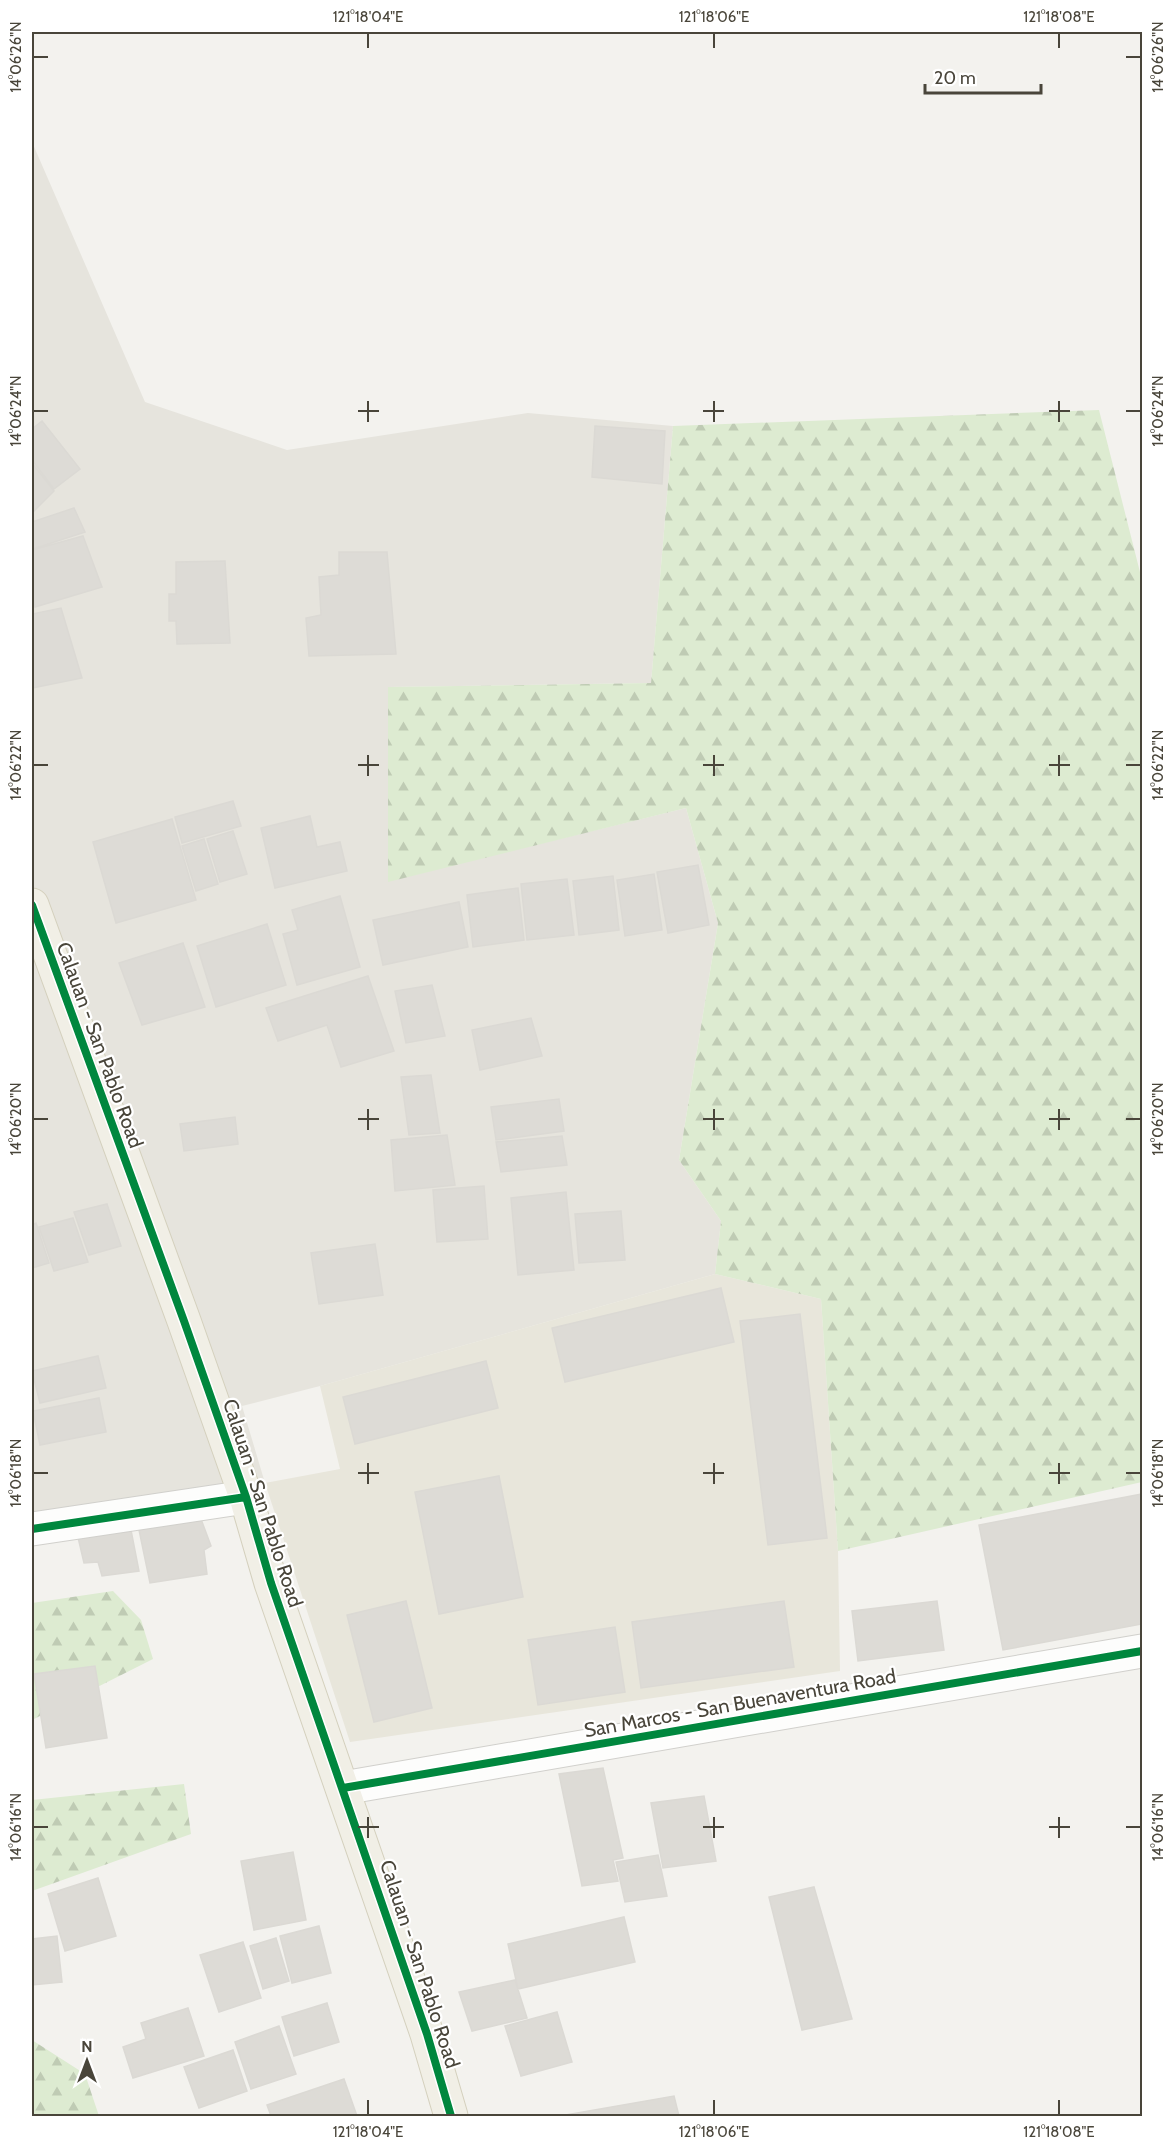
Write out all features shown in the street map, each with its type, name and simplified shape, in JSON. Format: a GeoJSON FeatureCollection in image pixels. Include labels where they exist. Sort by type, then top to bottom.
{"type":"FeatureCollection","features":[{"type":"Feature","properties":{"kind":"main road","name":"Calauan - San Pablo Road"},"geometry":{"type":"LineString","coordinates":[[32,905],[246,1497],[271,1583],[344,1788],[427,2034],[451,2116]]}},
{"type":"Feature","properties":{"kind":"street"},"geometry":{"type":"LineString","coordinates":[[32,1529],[246,1497]]}},
{"type":"Feature","properties":{"kind":"street","name":"San Marcos - San Buenaventura Road"},"geometry":{"type":"LineString","coordinates":[[344,1788],[1143,1651]]}},
{"type":"Feature","properties":{"kind":"shaded area"},"geometry":{"type":"Polygon","coordinates":[[[32,142],[145,402],[287,450],[528,413],[673,426],[651,683],[388,687],[388,881],[686,808],[718,923],[679,1160],[721,1221],[715,1274],[242,1406],[265,1483],[32,1527],[32,142]]]}},
{"type":"Feature","properties":{"kind":"shaded area"},"geometry":{"type":"Polygon","coordinates":[[[715,1274],[821,1299],[838,1551],[840,1671],[350,1742],[265,1483],[340,1469],[320,1386],[715,1274]]]}},
{"type":"Feature","properties":{"kind":"green space"},"geometry":{"type":"Polygon","coordinates":[[[1099,410],[1142,580],[1142,1482],[838,1551],[821,1299],[715,1274],[721,1221],[679,1160],[718,923],[686,808],[388,882],[388,687],[651,683],[673,426],[1099,410]]]}},
{"type":"Feature","properties":{"kind":"green space"},"geometry":{"type":"Polygon","coordinates":[[[113,1591],[141,1620],[153,1659],[32,1720],[32,1603],[113,1591]]]}},
{"type":"Feature","properties":{"kind":"green space"},"geometry":{"type":"Polygon","coordinates":[[[184,1784],[191,1834],[32,1891],[32,1800],[184,1784]]]}},
{"type":"Feature","properties":{"kind":"green space"},"geometry":{"type":"Polygon","coordinates":[[[32,2040],[85,2074],[99,2116],[32,2116],[32,2040]]]}},
{"type":"Feature","properties":{"kind":"building"},"geometry":{"type":"Polygon","coordinates":[[[42,421],[80,469],[54,489],[32,460],[32,429],[42,421]]]}},
{"type":"Feature","properties":{"kind":"building"},"geometry":{"type":"Polygon","coordinates":[[[595,426],[665,431],[662,484],[592,477],[595,426]]]}},
{"type":"Feature","properties":{"kind":"building"},"geometry":{"type":"Polygon","coordinates":[[[32,463],[54,491],[34,511],[32,508],[32,463]]]}},
{"type":"Feature","properties":{"kind":"building"},"geometry":{"type":"Polygon","coordinates":[[[74,508],[85,532],[33,549],[32,522],[74,508]]]}},
{"type":"Feature","properties":{"kind":"building"},"geometry":{"type":"Polygon","coordinates":[[[83,536],[102,587],[35,607],[32,595],[32,550],[83,536]]]}},
{"type":"Feature","properties":{"kind":"building"},"geometry":{"type":"Polygon","coordinates":[[[339,552],[387,552],[396,654],[309,656],[306,618],[321,615],[319,577],[339,575],[339,552]]]}},
{"type":"Feature","properties":{"kind":"building"},"geometry":{"type":"Polygon","coordinates":[[[225,561],[230,643],[177,644],[176,621],[169,621],[169,594],[176,594],[176,562],[225,561]]]}},
{"type":"Feature","properties":{"kind":"building"},"geometry":{"type":"Polygon","coordinates":[[[61,608],[82,678],[32,688],[32,614],[61,608]]]}},
{"type":"Feature","properties":{"kind":"building"},"geometry":{"type":"Polygon","coordinates":[[[233,801],[241,826],[182,843],[175,817],[233,801]]]}},
{"type":"Feature","properties":{"kind":"building"},"geometry":{"type":"Polygon","coordinates":[[[310,816],[317,847],[340,842],[347,871],[275,888],[261,828],[310,816]]]}},
{"type":"Feature","properties":{"kind":"building"},"geometry":{"type":"Polygon","coordinates":[[[172,819],[196,900],[116,923],[93,842],[172,819]]]}},
{"type":"Feature","properties":{"kind":"building"},"geometry":{"type":"Polygon","coordinates":[[[233,831],[247,874],[220,882],[207,839],[233,831]]]}},
{"type":"Feature","properties":{"kind":"building"},"geometry":{"type":"Polygon","coordinates":[[[204,839],[218,884],[196,891],[182,846],[204,839]]]}},
{"type":"Feature","properties":{"kind":"building"},"geometry":{"type":"Polygon","coordinates":[[[698,865],[709,925],[668,933],[657,872],[698,865]]]}},
{"type":"Feature","properties":{"kind":"building"},"geometry":{"type":"Polygon","coordinates":[[[654,874],[662,930],[625,936],[617,880],[654,874]]]}},
{"type":"Feature","properties":{"kind":"building"},"geometry":{"type":"Polygon","coordinates":[[[613,876],[619,930],[579,935],[573,881],[613,876]]]}},
{"type":"Feature","properties":{"kind":"building"},"geometry":{"type":"Polygon","coordinates":[[[567,879],[574,935],[527,940],[521,884],[567,879]]]}},
{"type":"Feature","properties":{"kind":"building"},"geometry":{"type":"Polygon","coordinates":[[[518,888],[524,940],[473,947],[467,895],[518,888]]]}},
{"type":"Feature","properties":{"kind":"building"},"geometry":{"type":"Polygon","coordinates":[[[340,896],[360,967],[297,985],[283,934],[298,930],[292,910],[340,896]]]}},
{"type":"Feature","properties":{"kind":"building"},"geometry":{"type":"Polygon","coordinates":[[[459,902],[468,947],[383,965],[373,920],[459,902]]]}},
{"type":"Feature","properties":{"kind":"building"},"geometry":{"type":"Polygon","coordinates":[[[267,924],[286,985],[216,1007],[197,946],[267,924]]]}},
{"type":"Feature","properties":{"kind":"building"},"geometry":{"type":"Polygon","coordinates":[[[183,943],[205,1007],[142,1025],[119,963],[183,943]]]}},
{"type":"Feature","properties":{"kind":"building"},"geometry":{"type":"Polygon","coordinates":[[[368,976],[394,1051],[341,1067],[327,1025],[278,1041],[266,1008],[368,976]]]}},
{"type":"Feature","properties":{"kind":"building"},"geometry":{"type":"Polygon","coordinates":[[[432,985],[445,1036],[406,1043],[395,991],[432,985]]]}},
{"type":"Feature","properties":{"kind":"building"},"geometry":{"type":"Polygon","coordinates":[[[531,1018],[542,1056],[480,1070],[472,1030],[531,1018]]]}},
{"type":"Feature","properties":{"kind":"building"},"geometry":{"type":"Polygon","coordinates":[[[431,1075],[440,1133],[409,1135],[401,1077],[431,1075]]]}},
{"type":"Feature","properties":{"kind":"building"},"geometry":{"type":"Polygon","coordinates":[[[559,1099],[564,1131],[496,1140],[491,1107],[559,1099]]]}},
{"type":"Feature","properties":{"kind":"building"},"geometry":{"type":"Polygon","coordinates":[[[235,1117],[238,1144],[184,1151],[180,1124],[235,1117]]]}},
{"type":"Feature","properties":{"kind":"building"},"geometry":{"type":"Polygon","coordinates":[[[447,1135],[455,1185],[395,1191],[391,1140],[447,1135]]]}},
{"type":"Feature","properties":{"kind":"building"},"geometry":{"type":"Polygon","coordinates":[[[562,1136],[567,1165],[501,1172],[496,1142],[562,1136]]]}},
{"type":"Feature","properties":{"kind":"building"},"geometry":{"type":"Polygon","coordinates":[[[484,1186],[488,1239],[437,1242],[433,1190],[484,1186]]]}},
{"type":"Feature","properties":{"kind":"building"},"geometry":{"type":"Polygon","coordinates":[[[566,1192],[574,1270],[518,1275],[511,1198],[566,1192]]]}},
{"type":"Feature","properties":{"kind":"building"},"geometry":{"type":"Polygon","coordinates":[[[107,1204],[121,1246],[89,1255],[74,1212],[107,1204]]]}},
{"type":"Feature","properties":{"kind":"building"},"geometry":{"type":"Polygon","coordinates":[[[621,1211],[625,1260],[579,1263],[575,1214],[621,1211]]]}},
{"type":"Feature","properties":{"kind":"building"},"geometry":{"type":"Polygon","coordinates":[[[73,1218],[88,1262],[54,1271],[39,1227],[73,1218]]]}},
{"type":"Feature","properties":{"kind":"building"},"geometry":{"type":"Polygon","coordinates":[[[36,1223],[49,1263],[32,1268],[32,1225],[36,1223]]]}},
{"type":"Feature","properties":{"kind":"building"},"geometry":{"type":"Polygon","coordinates":[[[375,1244],[383,1295],[319,1304],[311,1253],[375,1244]]]}},
{"type":"Feature","properties":{"kind":"building"},"geometry":{"type":"Polygon","coordinates":[[[721,1288],[734,1342],[565,1382],[552,1328],[721,1288]]]}},
{"type":"Feature","properties":{"kind":"building"},"geometry":{"type":"Polygon","coordinates":[[[800,1314],[827,1538],[768,1545],[740,1321],[800,1314]]]}},
{"type":"Feature","properties":{"kind":"building"},"geometry":{"type":"Polygon","coordinates":[[[98,1356],[106,1388],[40,1403],[32,1371],[98,1356]]]}},
{"type":"Feature","properties":{"kind":"building"},"geometry":{"type":"Polygon","coordinates":[[[486,1361],[498,1408],[355,1444],[343,1397],[486,1361]]]}},
{"type":"Feature","properties":{"kind":"building"},"geometry":{"type":"Polygon","coordinates":[[[99,1398],[106,1432],[40,1445],[33,1411],[99,1398]]]}},
{"type":"Feature","properties":{"kind":"building"},"geometry":{"type":"Polygon","coordinates":[[[499,1476],[523,1597],[439,1614],[415,1492],[499,1476]]]}},
{"type":"Feature","properties":{"kind":"building"},"geometry":{"type":"Polygon","coordinates":[[[1142,1494],[1142,1624],[1003,1650],[979,1525],[1142,1494]]]}},
{"type":"Feature","properties":{"kind":"building"},"geometry":{"type":"Polygon","coordinates":[[[198,1511],[211,1546],[204,1550],[207,1574],[150,1583],[138,1525],[198,1511]]]}},
{"type":"Feature","properties":{"kind":"building"},"geometry":{"type":"Polygon","coordinates":[[[130,1525],[139,1571],[102,1576],[98,1562],[84,1563],[77,1533],[130,1525]]]}},
{"type":"Feature","properties":{"kind":"building"},"geometry":{"type":"Polygon","coordinates":[[[406,1601],[432,1708],[374,1722],[347,1615],[406,1601]]]}},
{"type":"Feature","properties":{"kind":"building"},"geometry":{"type":"Polygon","coordinates":[[[784,1601],[794,1667],[641,1688],[632,1622],[784,1601]]]}},
{"type":"Feature","properties":{"kind":"building"},"geometry":{"type":"Polygon","coordinates":[[[937,1601],[944,1650],[858,1661],[852,1611],[937,1601]]]}},
{"type":"Feature","properties":{"kind":"building"},"geometry":{"type":"Polygon","coordinates":[[[615,1627],[625,1692],[538,1705],[528,1640],[615,1627]]]}},
{"type":"Feature","properties":{"kind":"building"},"geometry":{"type":"Polygon","coordinates":[[[95,1666],[107,1738],[46,1748],[34,1674],[95,1666]]]}},
{"type":"Feature","properties":{"kind":"building"},"geometry":{"type":"Polygon","coordinates":[[[603,1768],[623,1858],[613,1860],[618,1881],[582,1886],[559,1774],[603,1768]]]}},
{"type":"Feature","properties":{"kind":"building"},"geometry":{"type":"Polygon","coordinates":[[[704,1796],[716,1861],[663,1868],[651,1803],[704,1796]]]}},
{"type":"Feature","properties":{"kind":"building"},"geometry":{"type":"Polygon","coordinates":[[[293,1852],[306,1920],[254,1930],[241,1861],[293,1852]]]}},
{"type":"Feature","properties":{"kind":"building"},"geometry":{"type":"Polygon","coordinates":[[[658,1855],[667,1896],[625,1902],[616,1862],[658,1855]]]}},
{"type":"Feature","properties":{"kind":"building"},"geometry":{"type":"Polygon","coordinates":[[[98,1878],[116,1936],[65,1951],[48,1894],[98,1878]]]}},
{"type":"Feature","properties":{"kind":"building"},"geometry":{"type":"Polygon","coordinates":[[[814,1887],[852,2019],[802,2030],[769,1897],[814,1887]]]}},
{"type":"Feature","properties":{"kind":"building"},"geometry":{"type":"Polygon","coordinates":[[[624,1917],[635,1962],[518,1989],[508,1944],[624,1917]]]}},
{"type":"Feature","properties":{"kind":"building"},"geometry":{"type":"Polygon","coordinates":[[[319,1926],[331,1973],[292,1983],[280,1936],[319,1926]]]}},
{"type":"Feature","properties":{"kind":"building"},"geometry":{"type":"Polygon","coordinates":[[[57,1936],[62,1982],[32,1985],[32,1939],[57,1936]]]}},
{"type":"Feature","properties":{"kind":"building"},"geometry":{"type":"Polygon","coordinates":[[[276,1938],[289,1981],[263,1989],[250,1946],[276,1938]]]}},
{"type":"Feature","properties":{"kind":"building"},"geometry":{"type":"Polygon","coordinates":[[[243,1942],[261,1998],[219,2012],[200,1955],[243,1942]]]}},
{"type":"Feature","properties":{"kind":"building"},"geometry":{"type":"Polygon","coordinates":[[[515,1980],[527,2018],[472,2031],[459,1992],[515,1980]]]}},
{"type":"Feature","properties":{"kind":"building"},"geometry":{"type":"Polygon","coordinates":[[[327,2003],[339,2042],[294,2056],[282,2017],[327,2003]]]}},
{"type":"Feature","properties":{"kind":"building"},"geometry":{"type":"Polygon","coordinates":[[[188,2008],[204,2056],[133,2078],[123,2047],[146,2039],[141,2023],[188,2008]]]}},
{"type":"Feature","properties":{"kind":"building"},"geometry":{"type":"Polygon","coordinates":[[[557,2012],[572,2062],[521,2076],[505,2026],[557,2012]]]}},
{"type":"Feature","properties":{"kind":"building"},"geometry":{"type":"Polygon","coordinates":[[[279,2026],[296,2074],[251,2089],[235,2042],[279,2026]]]}},
{"type":"Feature","properties":{"kind":"building"},"geometry":{"type":"Polygon","coordinates":[[[233,2050],[247,2091],[199,2108],[184,2067],[233,2050]]]}},
{"type":"Feature","properties":{"kind":"building"},"geometry":{"type":"Polygon","coordinates":[[[344,2079],[357,2116],[271,2116],[267,2105],[344,2079]]]}},
{"type":"Feature","properties":{"kind":"building"},"geometry":{"type":"Polygon","coordinates":[[[674,2096],[679,2116],[560,2116],[674,2096]]]}},
{"type":"Feature","properties":{"kind":"cycle path"},"geometry":{"type":"LineString","coordinates":[[32,905],[246,1497],[271,1583],[427,2034],[451,2116]]}},
{"type":"Feature","properties":{"kind":"cycle path"},"geometry":{"type":"LineString","coordinates":[[32,1529],[246,1497]]}},
{"type":"Feature","properties":{"kind":"cycle path"},"geometry":{"type":"LineString","coordinates":[[343,1788],[1142,1651]]}}]}
